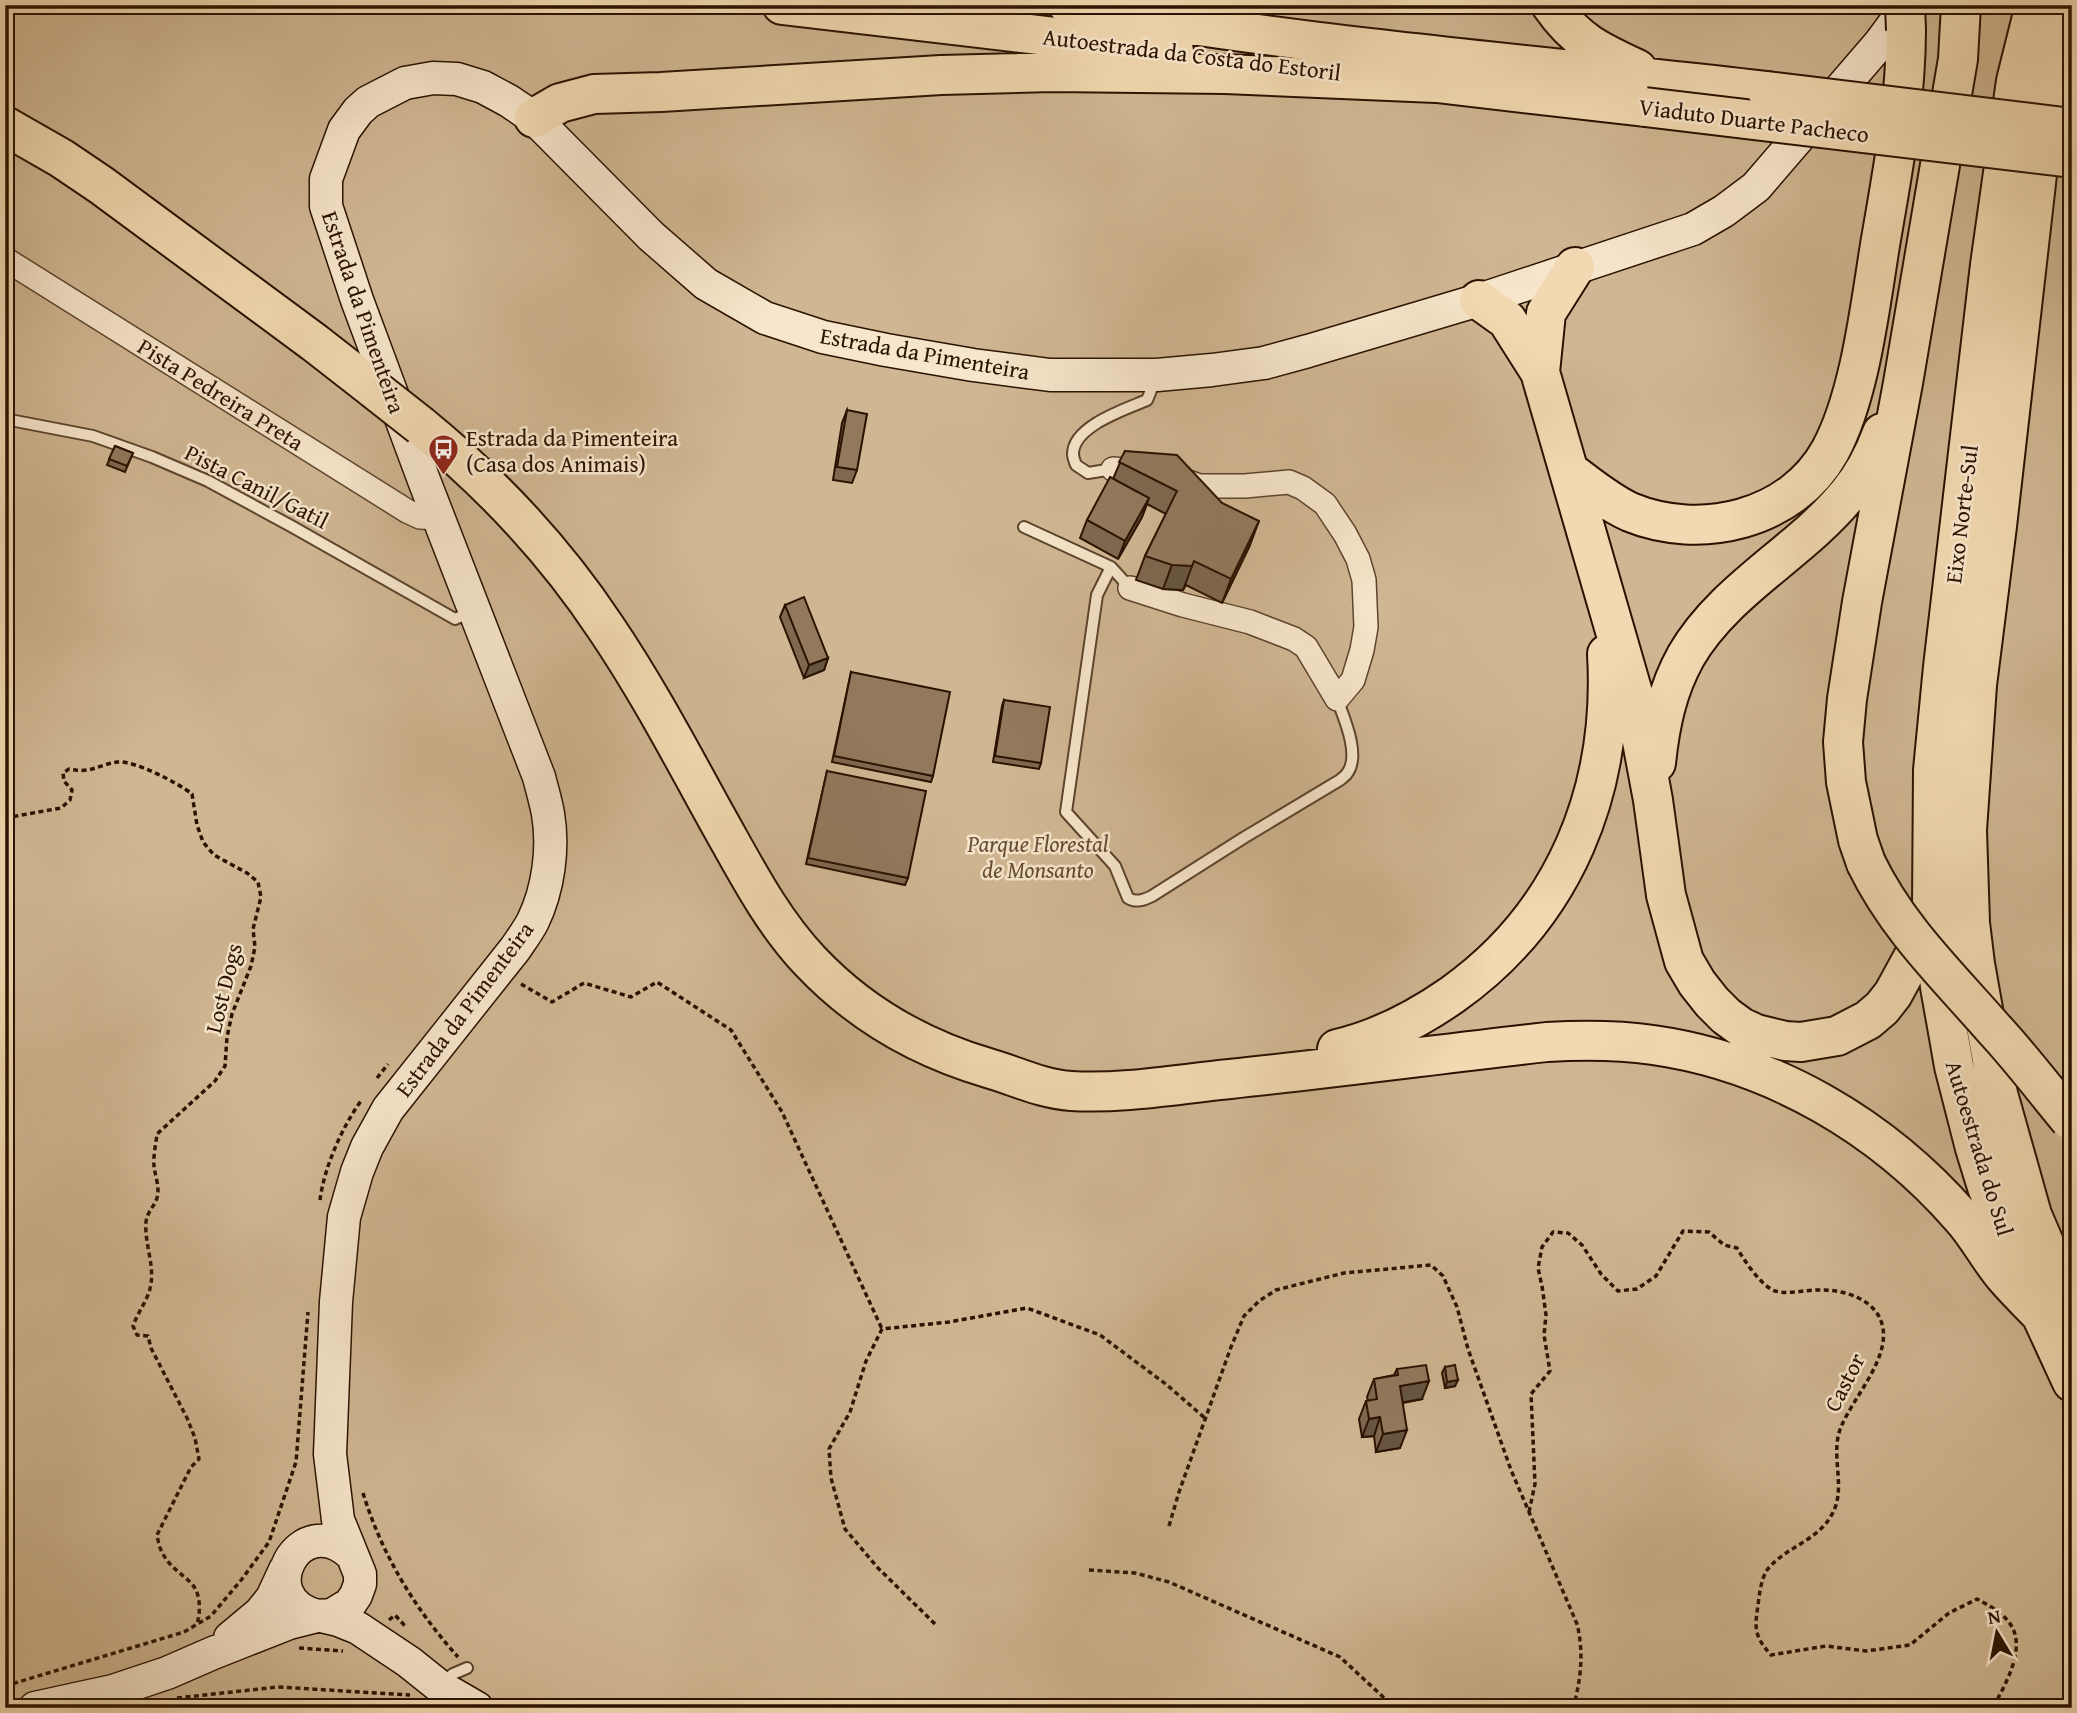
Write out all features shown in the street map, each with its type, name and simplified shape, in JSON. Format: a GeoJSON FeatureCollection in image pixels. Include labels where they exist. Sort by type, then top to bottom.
{"type":"FeatureCollection","features":[{"type":"Feature","properties":{"kind":"highway","name":"Autoestrada da Costa do Estoril"},"geometry":{"type":"LineString","coordinates":[[782,5],[1436,82]]}},
{"type":"Feature","properties":{"kind":"highway","name":"Autoestrada da Costa do Estoril"},"geometry":{"type":"LineString","coordinates":[[1068,5],[1175,24],[1519,65]]}},
{"type":"Feature","properties":{"kind":"highway"},"geometry":{"type":"LineString","coordinates":[[1551,5],[1564,24],[1581,39],[1663,90]]}},
{"type":"Feature","properties":{"kind":"highway"},"geometry":{"type":"LineString","coordinates":[[1961,5],[1958,59],[1847,699],[1843,742],[1846,782],[1858,840],[1866,863],[1892,910],[2035,1075],[2071,1123]]}},
{"type":"Feature","properties":{"kind":"highway","name":"Eixo Norte-Sul"},"geometry":{"type":"LineString","coordinates":[[1947,1026],[1932,905],[1933,769],[1941,680],[1992,252],[2016,81],[2035,5]]}},
{"type":"Feature","properties":{"kind":"highway","name":"Eixo Norte-Sul"},"geometry":{"type":"LineString","coordinates":[[1984,1022],[1975,964],[1968,880],[1967,830],[1972,740],[1997,526],[2070,5]]}},
{"type":"Feature","properties":{"kind":"highway"},"geometry":{"type":"LineString","coordinates":[[1569,471],[1628,511],[1650,519],[1693,526],[1739,520],[1764,511],[1791,495],[1812,476],[1829,452],[1840,428],[1861,349],[1873,290],[1897,133],[1905,73],[1907,13]]}},
{"type":"Feature","properties":{"kind":"highway","name":"Viaduto Duarte Pacheco"},"geometry":{"type":"LineString","coordinates":[[1519,65],[2072,158]]}},
{"type":"Feature","properties":{"kind":"highway"},"geometry":{"type":"LineString","coordinates":[[534,118],[560,103],[594,94],[941,75],[1052,72],[1225,74],[1436,82]]}},
{"type":"Feature","properties":{"kind":"highway","name":"Viaduto Duarte Pacheco"},"geometry":{"type":"LineString","coordinates":[[1436,82],[2055,104]]}},
{"type":"Feature","properties":{"kind":"highway"},"geometry":{"type":"LineString","coordinates":[[5,126],[101,185],[304,335],[421,426],[501,498],[555,558],[605,626],[672,737],[758,891],[782,927],[809,960],[839,989],[872,1015],[907,1036],[935,1050],[1035,1085],[1070,1091],[1144,1088],[1547,1042],[1613,1042],[1691,1051],[1774,1079],[1832,1107],[1861,1127],[1915,1171],[1955,1210],[1986,1248],[2005,1277],[2057,1312]]}},
{"type":"Feature","properties":{"kind":"highway"},"geometry":{"type":"LineString","coordinates":[[1540,372],[1546,313],[1575,267]]}},
{"type":"Feature","properties":{"kind":"highway"},"geometry":{"type":"LineString","coordinates":[[1479,300],[1507,320],[1540,372],[1633,693],[1653,800],[1666,895],[1684,961],[1697,983],[1712,1002],[1741,1027],[1756,1034],[1785,1041],[1822,1040],[1837,1036],[1868,1020],[1893,994],[1917,950],[1932,905]]}},
{"type":"Feature","properties":{"kind":"highway"},"geometry":{"type":"LineString","coordinates":[[1653,800],[1662,715],[1686,657],[1700,635],[1725,607],[1828,516],[1849,494],[1875,452],[1903,383]]}},
{"type":"Feature","properties":{"kind":"highway"},"geometry":{"type":"LineString","coordinates":[[1002,1072],[1050,1078],[1113,1079],[1261,1065],[1360,1044],[1396,1029],[1467,985],[1498,958],[1541,907],[1574,849],[1583,825],[1604,748],[1608,712],[1602,585]]}},
{"type":"Feature","properties":{"kind":"highway","name":"Autoestrada do Sul"},"geometry":{"type":"LineString","coordinates":[[1984,1022],[1998,1094],[2021,1180],[2046,1250],[2072,1382]]}},
{"type":"Feature","properties":{"kind":"highway","name":"Autoestrada do Sul"},"geometry":{"type":"LineString","coordinates":[[1947,1026],[1964,1105],[1987,1187],[2013,1254],[2057,1312]]}},
{"type":"Feature","properties":{"kind":"main road","name":"Estrada da Pimenteira"},"geometry":{"type":"LineString","coordinates":[[35,1708],[140,1683],[289,1623],[332,1615],[350,1604],[360,1584],[356,1564],[338,1520],[330,1454],[336,1302],[344,1217],[357,1172],[388,1109],[532,923],[544,891],[549,852],[548,815],[539,777],[439,518],[333,232],[326,206],[326,179],[344,130],[358,111],[380,95],[405,83],[433,78],[471,82],[509,101],[534,118],[652,236],[706,284],[765,318],[823,337],[973,365],[1050,374],[1157,375],[1264,363],[1479,300],[1693,229],[1724,211],[1756,187],[1907,13]]}},
{"type":"Feature","properties":{"kind":"main road","name":"Estrada da Pimenteira"},"geometry":{"type":"LineString","coordinates":[[213,1653],[260,1613],[272,1598],[313,1523],[330,1454]]}},
{"type":"Feature","properties":{"kind":"main road"},"geometry":{"type":"LineString","coordinates":[[409,1662],[358,1628],[298,1608],[286,1591],[284,1580],[290,1561],[314,1541],[335,1542],[356,1564],[371,1606],[382,1625],[409,1662],[428,1691],[477,1708]]}},
{"type":"Feature","properties":{"kind":"street","name":"Pista Pedreira Preta"},"geometry":{"type":"LineString","coordinates":[[5,259],[407,511],[420,517],[439,518]]}},
{"type":"Feature","properties":{"kind":"street"},"geometry":{"type":"LineString","coordinates":[[1113,469],[1170,475],[1199,486],[1289,482],[1303,488],[1325,504],[1358,559],[1364,580],[1366,627],[1353,680],[1337,699],[1306,648],[1294,639],[1250,622],[1130,588]]}},
{"type":"Feature","properties":{"kind":"lane"},"geometry":{"type":"LineString","coordinates":[[1113,469],[1088,473],[1076,465],[1073,454],[1077,441],[1093,424],[1147,400],[1157,375]]}},
{"type":"Feature","properties":{"kind":"lane","name":"Pista Canil/Gatil"},"geometry":{"type":"LineString","coordinates":[[5,419],[93,436],[152,457],[208,481],[454,619],[475,611]]}},
{"type":"Feature","properties":{"kind":"lane"},"geometry":{"type":"LineString","coordinates":[[1024,527],[1111,567],[1130,588]]}},
{"type":"Feature","properties":{"kind":"lane"},"geometry":{"type":"LineString","coordinates":[[1111,567],[1097,595],[1066,812],[1115,866],[1128,898],[1144,900],[1152,897],[1349,772],[1352,759],[1351,740],[1337,699]]}},
{"type":"Feature","properties":{"kind":"lane"},"geometry":{"type":"LineString","coordinates":[[428,1691],[467,1668]]}},
{"type":"Feature","properties":{"kind":"path","name":"Lost Dogs"},"geometry":{"type":"LineString","coordinates":[[5,818],[61,808],[70,800],[72,790],[64,781],[63,773],[69,769],[80,772],[118,762],[135,763],[192,794],[203,842],[214,855],[258,882],[261,897],[253,929],[255,947],[251,966],[232,1014],[225,1066],[215,1081],[157,1134],[153,1164],[157,1177],[157,1197],[146,1223],[151,1257],[149,1293],[136,1314],[133,1326],[137,1335],[148,1336],[151,1348],[187,1418],[198,1450],[199,1459],[191,1467],[157,1535],[161,1552],[173,1568],[191,1581],[199,1601],[200,1613],[196,1625]]}},
{"type":"Feature","properties":{"kind":"path"},"geometry":{"type":"LineString","coordinates":[[498,970],[552,1002],[584,983],[631,997],[657,982],[731,1030],[782,1112],[882,1328]]}},
{"type":"Feature","properties":{"kind":"path"},"geometry":{"type":"LineString","coordinates":[[376,1080],[392,1060]]}},
{"type":"Feature","properties":{"kind":"path"},"geometry":{"type":"LineString","coordinates":[[320,1203],[321,1190],[336,1146],[361,1100]]}},
{"type":"Feature","properties":{"kind":"path","name":"Castor"},"geometry":{"type":"LineString","coordinates":[[1529,1512],[1535,1484],[1531,1394],[1550,1371],[1544,1335],[1546,1315],[1538,1268],[1542,1247],[1553,1232],[1568,1233],[1582,1245],[1601,1274],[1618,1291],[1637,1289],[1656,1276],[1683,1231],[1709,1232],[1724,1245],[1737,1248],[1749,1269],[1773,1291],[1823,1290],[1847,1293],[1871,1306],[1881,1321],[1883,1343],[1864,1389],[1839,1430],[1836,1459],[1839,1489],[1833,1515],[1816,1535],[1788,1551],[1765,1572],[1755,1622],[1759,1642],[1771,1655],[1826,1646],[1866,1651],[1910,1645],[1949,1613],[1977,1599],[2010,1622],[2015,1636],[2016,1650],[2012,1665],[1993,1708]]}},
{"type":"Feature","properties":{"kind":"path"},"geometry":{"type":"LineString","coordinates":[[1169,1526],[1244,1316],[1259,1301],[1276,1290],[1344,1273],[1431,1265],[1443,1276],[1457,1307],[1468,1349],[1511,1470],[1577,1624],[1582,1643],[1580,1679],[1573,1708]]}},
{"type":"Feature","properties":{"kind":"path"},"geometry":{"type":"LineString","coordinates":[[882,1328],[950,1322],[1027,1308],[1100,1335],[1167,1385],[1206,1419]]}},
{"type":"Feature","properties":{"kind":"path"},"geometry":{"type":"LineString","coordinates":[[5,1686],[184,1633],[211,1616],[242,1579],[269,1542],[296,1462],[308,1310]]}},
{"type":"Feature","properties":{"kind":"path"},"geometry":{"type":"LineString","coordinates":[[882,1328],[866,1361],[850,1412],[829,1449],[831,1478],[845,1530],[878,1568],[935,1625]]}},
{"type":"Feature","properties":{"kind":"path"},"geometry":{"type":"LineString","coordinates":[[360,1485],[375,1528],[408,1593],[467,1668]]}},
{"type":"Feature","properties":{"kind":"path"},"geometry":{"type":"LineString","coordinates":[[1089,1570],[1135,1573],[1169,1582],[1340,1657],[1395,1708]]}},
{"type":"Feature","properties":{"kind":"path"},"geometry":{"type":"LineString","coordinates":[[172,1699],[278,1687],[428,1691]]}},
{"type":"Feature","properties":{"kind":"green space","name":"Parque Florestal de Monsanto"},"geometry":{"type":"Polygon","coordinates":[[[5,5],[2072,5],[2072,1708],[5,1708],[5,5]]]}},
{"type":"Feature","properties":{"kind":"building"},"geometry":{"type":"Polygon","coordinates":[[[847,410],[867,414],[857,470],[837,467],[847,410]]]}},
{"type":"Feature","properties":{"kind":"building"},"geometry":{"type":"Polygon","coordinates":[[[115,446],[133,453],[127,466],[109,459],[115,446]]]}},
{"type":"Feature","properties":{"kind":"building"},"geometry":{"type":"Polygon","coordinates":[[[1125,451],[1177,455],[1222,503],[1259,521],[1231,579],[1194,561],[1192,566],[1172,565],[1145,556],[1177,491],[1119,462],[1125,451]]]}},
{"type":"Feature","properties":{"kind":"building"},"geometry":{"type":"Polygon","coordinates":[[[1110,477],[1149,498],[1125,541],[1087,520],[1110,477]]]}},
{"type":"Feature","properties":{"kind":"building"},"geometry":{"type":"Polygon","coordinates":[[[804,597],[828,658],[809,665],[785,605],[804,597]]]}},
{"type":"Feature","properties":{"kind":"building"},"geometry":{"type":"Polygon","coordinates":[[[851,672],[950,692],[933,776],[834,756],[851,672]]]}},
{"type":"Feature","properties":{"kind":"building"},"geometry":{"type":"Polygon","coordinates":[[[1004,700],[1050,707],[1041,763],[995,756],[1004,700]]]}},
{"type":"Feature","properties":{"kind":"building"},"geometry":{"type":"Polygon","coordinates":[[[827,771],[926,791],[908,878],[808,858],[827,771]]]}},
{"type":"Feature","properties":{"kind":"building"},"geometry":{"type":"Polygon","coordinates":[[[1426,1365],[1429,1381],[1400,1386],[1407,1430],[1383,1434],[1380,1417],[1369,1419],[1366,1401],[1377,1399],[1374,1379],[1398,1375],[1397,1369],[1426,1365]]]}},
{"type":"Feature","properties":{"kind":"building"},"geometry":{"type":"Polygon","coordinates":[[[1455,1365],[1458,1380],[1447,1382],[1445,1367],[1455,1365]]]}},
{"type":"Feature","properties":{"kind":"place","name":"Estrada da Pimenteira (Casa dos Animais)"},"geometry":{"type":"Point","coordinates":[443,477]}}]}
